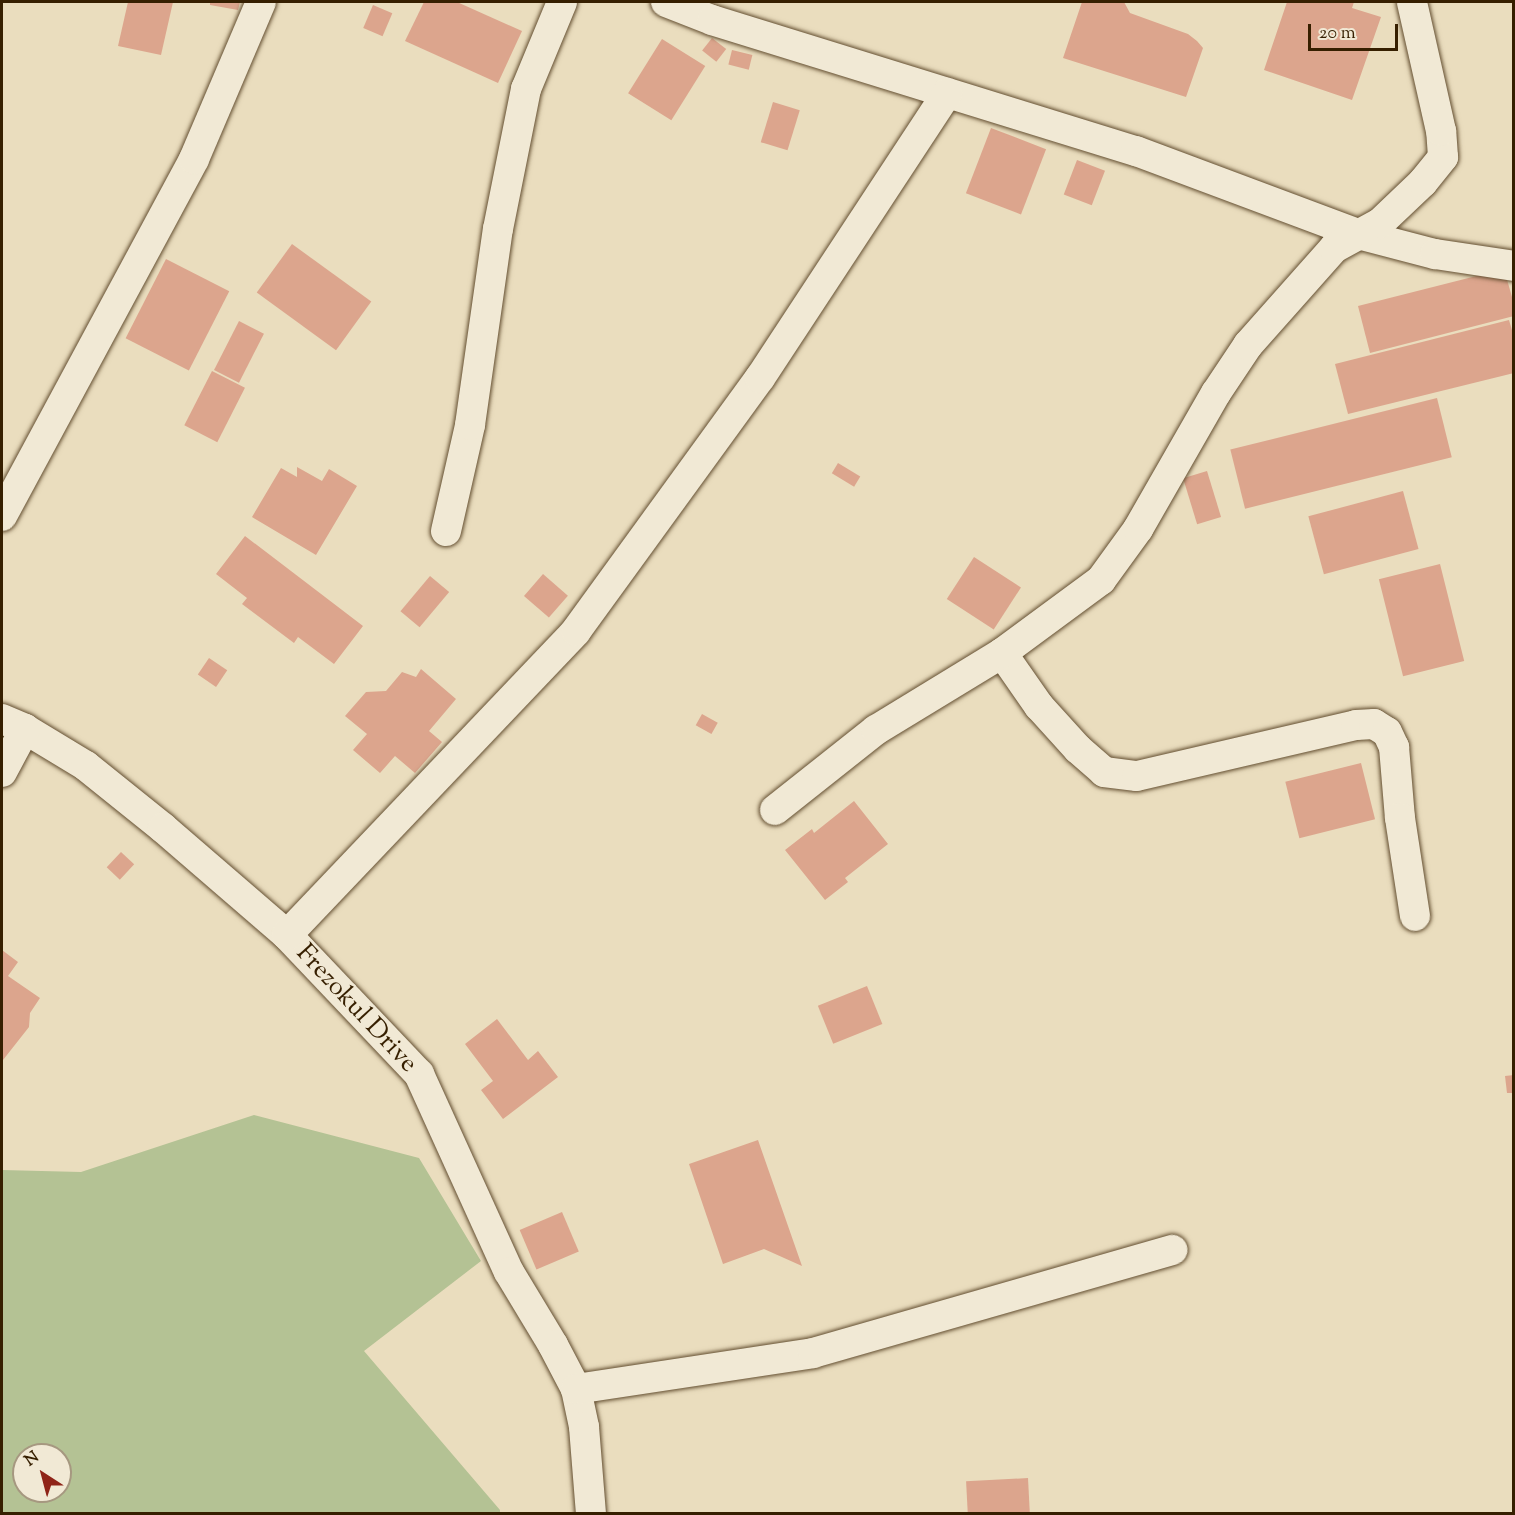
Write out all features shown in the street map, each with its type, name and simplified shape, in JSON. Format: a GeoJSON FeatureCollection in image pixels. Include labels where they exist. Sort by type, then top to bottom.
{"type":"FeatureCollection","features":[{"type":"Feature","properties":{"kind":"street"},"geometry":{"type":"LineString","coordinates":[[2,516],[194,159],[261,2]]}},
{"type":"Feature","properties":{"kind":"street"},"geometry":{"type":"LineString","coordinates":[[446,531],[470,425],[498,229],[526,89],[562,2]]}},
{"type":"Feature","properties":{"kind":"street"},"geometry":{"type":"LineString","coordinates":[[666,2],[712,20],[1136,151],[1358,234],[1436,254],[1514,266]]}},
{"type":"Feature","properties":{"kind":"street"},"geometry":{"type":"LineString","coordinates":[[775,810],[876,730],[1002,653],[1101,580],[1138,529],[1205,411],[1248,345],[1334,248],[1380,223],[1417,188],[1443,157],[1441,131],[1412,2]]}},
{"type":"Feature","properties":{"kind":"street"},"geometry":{"type":"LineString","coordinates":[[287,934],[576,632],[760,378],[947,93]]}},
{"type":"Feature","properties":{"kind":"street"},"geometry":{"type":"LineString","coordinates":[[1002,653],[1039,706],[1078,749],[1104,772],[1137,776],[1356,725],[1374,724],[1387,732],[1394,747],[1400,818],[1415,916]]}},
{"type":"Feature","properties":{"kind":"street"},"geometry":{"type":"LineString","coordinates":[[2,772],[13,724]]}},
{"type":"Feature","properties":{"kind":"street","name":"Frezokul Drive"},"geometry":{"type":"LineString","coordinates":[[13,724],[86,766],[287,934],[419,1074],[508,1272],[553,1345],[576,1389],[584,1427],[591,1514]]}},
{"type":"Feature","properties":{"kind":"street"},"geometry":{"type":"LineString","coordinates":[[576,1389],[813,1353],[1173,1250]]}},
{"type":"Feature","properties":{"kind":"green space"},"geometry":{"type":"Polygon","coordinates":[[[254,1115],[419,1158],[481,1261],[364,1351],[500,1510],[500,1513],[2,1513],[2,1170],[81,1172],[254,1115]]]}},
{"type":"Feature","properties":{"kind":"building"},"geometry":{"type":"Polygon","coordinates":[[[128,2],[173,2],[161,55],[118,46],[128,2]]]}},
{"type":"Feature","properties":{"kind":"building"},"geometry":{"type":"Polygon","coordinates":[[[210,2],[240,2],[238,10],[210,5],[210,2]]]}},
{"type":"Feature","properties":{"kind":"building"},"geometry":{"type":"Polygon","coordinates":[[[424,2],[457,2],[522,31],[498,83],[405,41],[424,2]]]}},
{"type":"Feature","properties":{"kind":"building"},"geometry":{"type":"Polygon","coordinates":[[[1082,2],[1124,2],[1130,13],[1188,34],[1197,41],[1203,48],[1186,97],[1063,58],[1082,2]]]}},
{"type":"Feature","properties":{"kind":"building"},"geometry":{"type":"Polygon","coordinates":[[[1287,2],[1354,2],[1352,8],[1381,17],[1352,100],[1264,70],[1287,2]]]}},
{"type":"Feature","properties":{"kind":"building"},"geometry":{"type":"Polygon","coordinates":[[[373,5],[392,13],[383,36],[363,28],[373,5]]]}},
{"type":"Feature","properties":{"kind":"building"},"geometry":{"type":"Polygon","coordinates":[[[712,38],[726,49],[716,62],[702,51],[712,38]]]}},
{"type":"Feature","properties":{"kind":"building"},"geometry":{"type":"Polygon","coordinates":[[[662,39],[705,66],[671,120],[628,93],[662,39]]]}},
{"type":"Feature","properties":{"kind":"building"},"geometry":{"type":"Polygon","coordinates":[[[732,50],[752,55],[749,70],[728,65],[732,50]]]}},
{"type":"Feature","properties":{"kind":"building"},"geometry":{"type":"Polygon","coordinates":[[[773,102],[800,110],[787,150],[761,142],[773,102]]]}},
{"type":"Feature","properties":{"kind":"building"},"geometry":{"type":"Polygon","coordinates":[[[991,128],[1046,149],[1021,214],[966,193],[991,128]]]}},
{"type":"Feature","properties":{"kind":"building"},"geometry":{"type":"Polygon","coordinates":[[[1077,160],[1105,171],[1092,205],[1064,195],[1077,160]]]}},
{"type":"Feature","properties":{"kind":"building"},"geometry":{"type":"Polygon","coordinates":[[[292,244],[371,302],[336,350],[257,293],[292,244]]]}},
{"type":"Feature","properties":{"kind":"building"},"geometry":{"type":"Polygon","coordinates":[[[166,259],[229,291],[189,371],[126,338],[166,259]]]}},
{"type":"Feature","properties":{"kind":"building"},"geometry":{"type":"Polygon","coordinates":[[[1504,269],[1514,304],[1514,316],[1370,353],[1358,306],[1504,269]]]}},
{"type":"Feature","properties":{"kind":"building"},"geometry":{"type":"Polygon","coordinates":[[[1509,320],[1514,337],[1514,373],[1348,414],[1335,364],[1509,320]]]}},
{"type":"Feature","properties":{"kind":"building"},"geometry":{"type":"Polygon","coordinates":[[[239,321],[264,334],[239,383],[214,370],[239,321]]]}},
{"type":"Feature","properties":{"kind":"building"},"geometry":{"type":"Polygon","coordinates":[[[212,371],[245,388],[217,442],[184,425],[212,371]]]}},
{"type":"Feature","properties":{"kind":"building"},"geometry":{"type":"Polygon","coordinates":[[[1437,398],[1452,457],[1245,509],[1230,450],[1437,398]]]}},
{"type":"Feature","properties":{"kind":"building"},"geometry":{"type":"Polygon","coordinates":[[[838,463],[860,476],[854,487],[832,473],[838,463]]]}},
{"type":"Feature","properties":{"kind":"building"},"geometry":{"type":"Polygon","coordinates":[[[297,467],[322,481],[329,469],[357,486],[316,555],[252,517],[281,468],[297,477],[297,467]]]}},
{"type":"Feature","properties":{"kind":"building"},"geometry":{"type":"Polygon","coordinates":[[[1207,471],[1221,517],[1197,524],[1183,478],[1207,471]]]}},
{"type":"Feature","properties":{"kind":"building"},"geometry":{"type":"Polygon","coordinates":[[[1403,491],[1419,549],[1324,574],[1308,516],[1403,491]]]}},
{"type":"Feature","properties":{"kind":"building"},"geometry":{"type":"Polygon","coordinates":[[[245,536],[363,626],[334,664],[298,637],[294,643],[242,604],[247,598],[216,574],[245,536]]]}},
{"type":"Feature","properties":{"kind":"building"},"geometry":{"type":"Polygon","coordinates":[[[974,557],[1021,587],[994,629],[947,599],[974,557]]]}},
{"type":"Feature","properties":{"kind":"building"},"geometry":{"type":"Polygon","coordinates":[[[1440,564],[1464,661],[1403,676],[1379,579],[1440,564]]]}},
{"type":"Feature","properties":{"kind":"building"},"geometry":{"type":"Polygon","coordinates":[[[543,574],[568,596],[549,618],[524,596],[543,574]]]}},
{"type":"Feature","properties":{"kind":"building"},"geometry":{"type":"Polygon","coordinates":[[[430,576],[449,592],[420,627],[400,611],[430,576]]]}},
{"type":"Feature","properties":{"kind":"building"},"geometry":{"type":"Polygon","coordinates":[[[209,658],[227,670],[216,687],[198,675],[209,658]]]}},
{"type":"Feature","properties":{"kind":"building"},"geometry":{"type":"Polygon","coordinates":[[[421,669],[456,699],[429,731],[442,742],[415,773],[395,756],[380,773],[353,750],[367,734],[345,716],[366,692],[386,691],[402,672],[416,677],[421,669]]]}},
{"type":"Feature","properties":{"kind":"building"},"geometry":{"type":"Polygon","coordinates":[[[702,714],[718,723],[711,734],[696,725],[702,714]]]}},
{"type":"Feature","properties":{"kind":"building"},"geometry":{"type":"Polygon","coordinates":[[[1361,763],[1375,819],[1299,838],[1285,782],[1361,763]]]}},
{"type":"Feature","properties":{"kind":"building"},"geometry":{"type":"Polygon","coordinates":[[[854,801],[888,844],[845,878],[848,882],[825,900],[785,850],[812,829],[814,833],[854,801]]]}},
{"type":"Feature","properties":{"kind":"building"},"geometry":{"type":"Polygon","coordinates":[[[121,852],[134,864],[120,880],[107,867],[121,852]]]}},
{"type":"Feature","properties":{"kind":"building"},"geometry":{"type":"Polygon","coordinates":[[[2,950],[18,962],[8,976],[40,998],[30,1013],[29,1027],[3,1060],[2,950]]]}},
{"type":"Feature","properties":{"kind":"building"},"geometry":{"type":"Polygon","coordinates":[[[867,986],[882,1024],[833,1044],[818,1006],[867,986]]]}},
{"type":"Feature","properties":{"kind":"building"},"geometry":{"type":"Polygon","coordinates":[[[497,1019],[528,1060],[538,1051],[558,1077],[503,1119],[481,1090],[493,1081],[465,1044],[497,1019]]]}},
{"type":"Feature","properties":{"kind":"building"},"geometry":{"type":"Polygon","coordinates":[[[1514,1075],[1514,1093],[1507,1093],[1505,1076],[1514,1075]]]}},
{"type":"Feature","properties":{"kind":"building"},"geometry":{"type":"Polygon","coordinates":[[[758,1140],[802,1266],[764,1249],[723,1264],[689,1164],[758,1140]]]}},
{"type":"Feature","properties":{"kind":"building"},"geometry":{"type":"Polygon","coordinates":[[[562,1212],[579,1252],[536,1270],[520,1230],[562,1212]]]}},
{"type":"Feature","properties":{"kind":"building"},"geometry":{"type":"Polygon","coordinates":[[[1028,1478],[1030,1514],[968,1514],[966,1481],[1028,1478]]]}}]}
